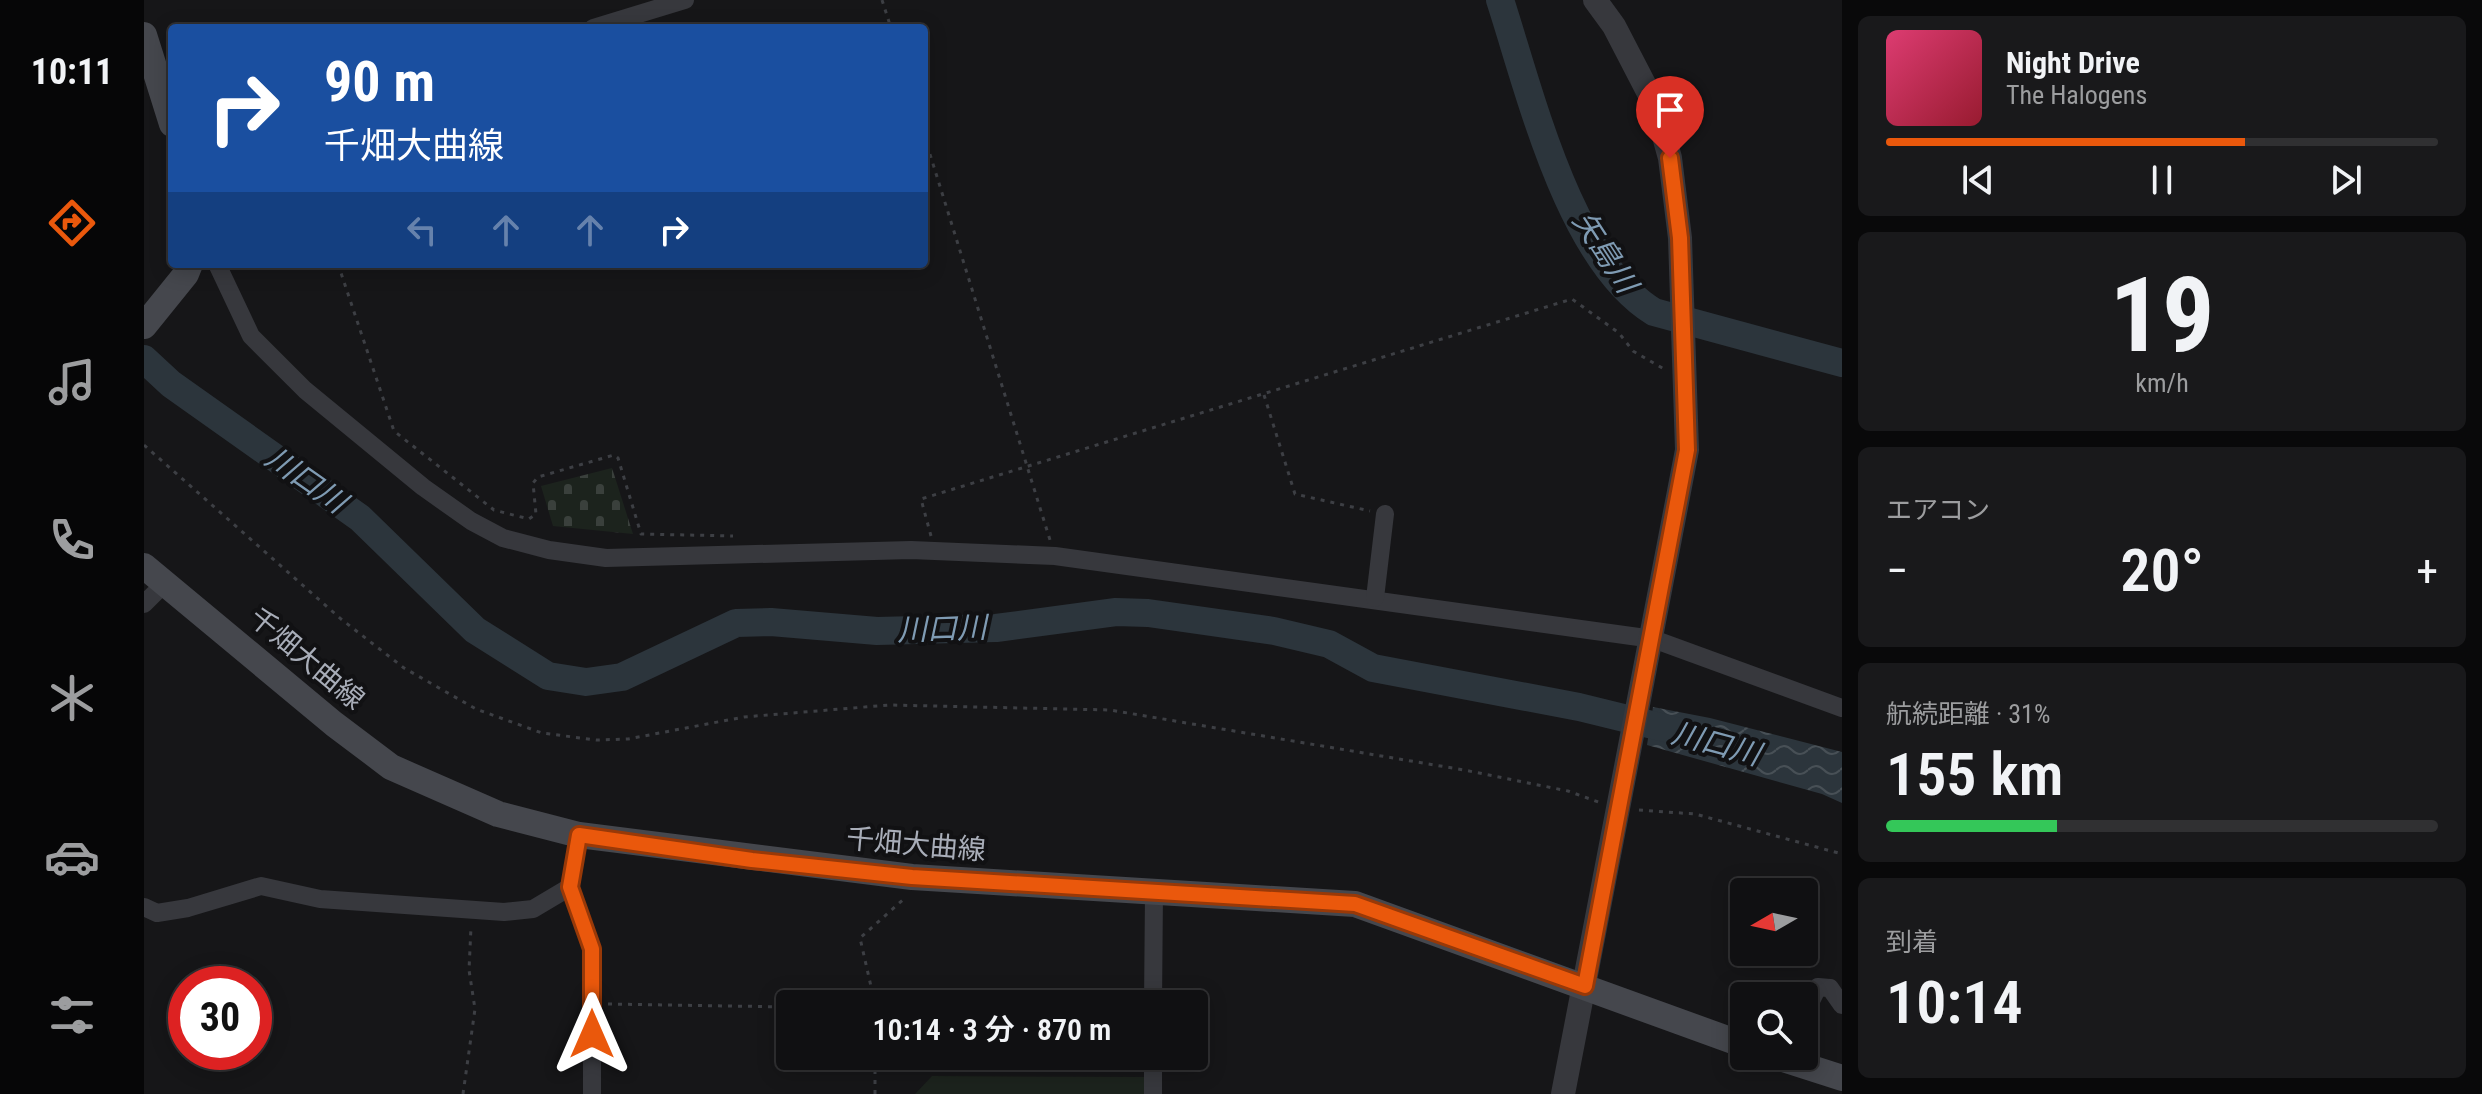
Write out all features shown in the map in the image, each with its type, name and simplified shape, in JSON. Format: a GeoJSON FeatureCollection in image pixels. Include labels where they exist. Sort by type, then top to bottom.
{"type":"FeatureCollection","features":[{"type":"Feature","properties":{"kind":"main road"},"geometry":{"type":"LineString","coordinates":[[144,35],[168,111]]}},
{"type":"Feature","properties":{"kind":"main road"},"geometry":{"type":"LineString","coordinates":[[144,326],[188,269]]}},
{"type":"Feature","properties":{"kind":"main road","name":"千畑大曲線"},"geometry":{"type":"LineString","coordinates":[[144,566],[334,724],[391,767],[498,814],[579,835],[752,860],[912,877],[1355,904],[1730,1040]]}},
{"type":"Feature","properties":{"kind":"main road"},"geometry":{"type":"LineString","coordinates":[[1818,1070],[1842,1078]]}},
{"type":"Feature","properties":{"kind":"street"},"geometry":{"type":"LineString","coordinates":[[606,24],[685,0]]}},
{"type":"Feature","properties":{"kind":"street"},"geometry":{"type":"LineString","coordinates":[[1563,1094],[1687,450],[1681,272],[1670,158],[1656,107],[1614,26],[1595,0]]}},
{"type":"Feature","properties":{"kind":"street"},"geometry":{"type":"LineString","coordinates":[[219,268],[251,336],[305,390],[432,494],[503,538],[549,550],[606,558],[931,542],[1055,556],[1375,598],[1651,648],[1842,708]]}},
{"type":"Feature","properties":{"kind":"street"},"geometry":{"type":"LineString","coordinates":[[1375,598],[1385,514]]}},
{"type":"Feature","properties":{"kind":"street"},"geometry":{"type":"LineString","coordinates":[[144,604],[166,582]]}},
{"type":"Feature","properties":{"kind":"street"},"geometry":{"type":"LineString","coordinates":[[579,835],[570,887],[592,949],[592,1094]]}},
{"type":"Feature","properties":{"kind":"street"},"geometry":{"type":"LineString","coordinates":[[144,907],[157,913],[188,908],[261,886],[320,899],[472,909],[533,909],[570,887]]}},
{"type":"Feature","properties":{"kind":"street"},"geometry":{"type":"LineString","coordinates":[[1153,990],[1154,893]]}},
{"type":"Feature","properties":{"kind":"street"},"geometry":{"type":"LineString","coordinates":[[1818,987],[1830,988],[1842,1005]]}},
{"type":"Feature","properties":{"kind":"street"},"geometry":{"type":"LineString","coordinates":[[1153,1070],[1153,1094]]}},
{"type":"Feature","properties":{"kind":"path"},"geometry":{"type":"LineString","coordinates":[[882,0],[890,24]]}},
{"type":"Feature","properties":{"kind":"path"},"geometry":{"type":"LineString","coordinates":[[928,148],[1055,556]]}},
{"type":"Feature","properties":{"kind":"path"},"geometry":{"type":"LineString","coordinates":[[339,268],[394,431],[494,510],[529,519],[536,514],[533,483],[538,477],[614,455],[618,458],[641,534],[733,536]]}},
{"type":"Feature","properties":{"kind":"path"},"geometry":{"type":"LineString","coordinates":[[931,542],[921,499],[1572,299],[1619,333],[1633,351],[1685,379]]}},
{"type":"Feature","properties":{"kind":"path"},"geometry":{"type":"LineString","coordinates":[[1264,395],[1295,494],[1385,514]]}},
{"type":"Feature","properties":{"kind":"path"},"geometry":{"type":"LineString","coordinates":[[144,445],[341,619],[404,668],[476,709],[542,733],[596,740],[628,739],[744,717],[889,705],[1110,710],[1464,770],[1621,803],[1695,814],[1842,854]]}},
{"type":"Feature","properties":{"kind":"path"},"geometry":{"type":"LineString","coordinates":[[916,533],[931,542]]}},
{"type":"Feature","properties":{"kind":"path"},"geometry":{"type":"LineString","coordinates":[[872,990],[860,938],[903,903],[912,877]]}},
{"type":"Feature","properties":{"kind":"path"},"geometry":{"type":"LineString","coordinates":[[463,1094],[475,1009],[469,970],[472,909]]}},
{"type":"Feature","properties":{"kind":"path"},"geometry":{"type":"LineString","coordinates":[[592,1004],[776,1007]]}},
{"type":"Feature","properties":{"kind":"path"},"geometry":{"type":"LineString","coordinates":[[875,1070],[875,1094]]}},
{"type":"Feature","properties":{"kind":"green space"},"geometry":{"type":"Polygon","coordinates":[[[612,468],[633,534],[553,526],[541,486],[612,468]]]}},
{"type":"Feature","properties":{"kind":"green space"},"geometry":{"type":"Polygon","coordinates":[[[932,1076],[1146,1077],[1145,1094],[915,1094],[932,1076]]]}},
{"type":"Feature","properties":{"kind":"water"},"geometry":{"type":"Polygon","coordinates":[[[1653,707],[1710,718],[1842,752],[1842,803],[1822,794],[1647,745],[1653,707]]]}},
{"type":"Feature","properties":{"kind":"waterway","name":"矢島川"},"geometry":{"type":"LineString","coordinates":[[1500,0],[1556,171],[1598,254],[1624,287],[1654,312],[1842,363]]}},
{"type":"Feature","properties":{"kind":"waterway","name":"川口川"},"geometry":{"type":"LineString","coordinates":[[144,359],[171,384],[360,518],[475,630],[548,676],[586,682],[622,677],[736,623],[771,622],[877,631],[996,628],[1116,612],[1148,613],[1274,631],[1329,644],[1373,668],[1579,707],[1685,733]]}},
{"type":"Feature","properties":{"kind":"route"},"geometry":{"type":"LineString","coordinates":[[592,1034],[592,949],[570,887],[579,835],[752,860],[912,877],[1355,904],[1585,986],[1650,658],[1687,450],[1680,238],[1670,158]]}}]}
